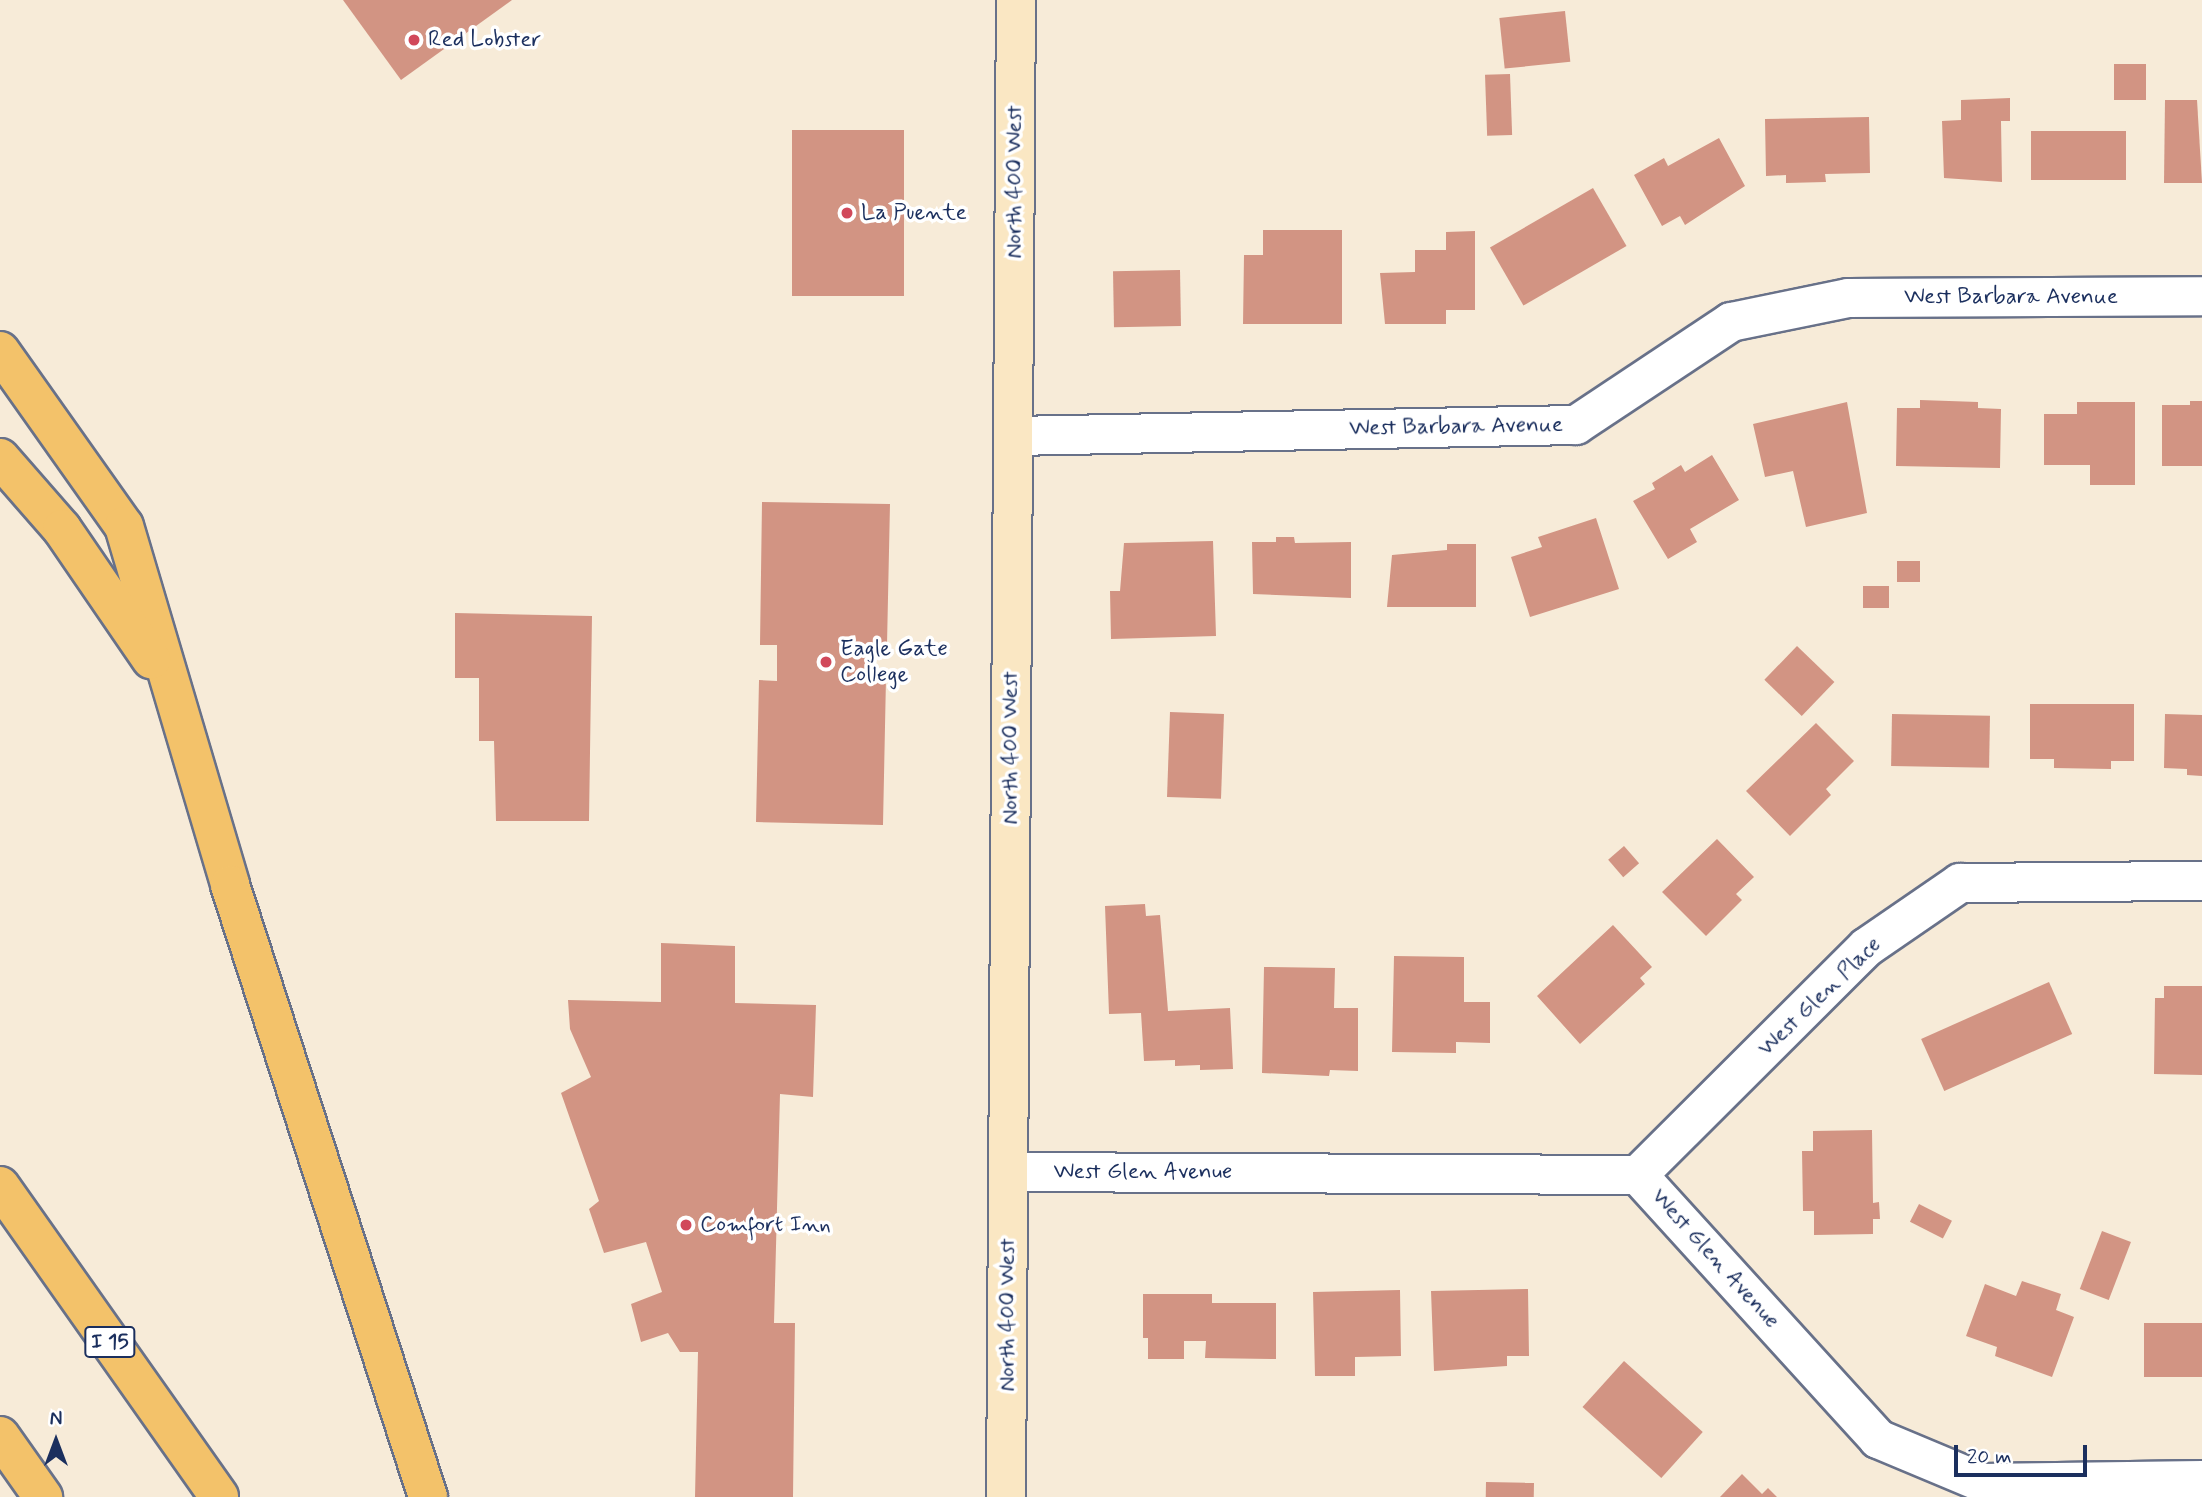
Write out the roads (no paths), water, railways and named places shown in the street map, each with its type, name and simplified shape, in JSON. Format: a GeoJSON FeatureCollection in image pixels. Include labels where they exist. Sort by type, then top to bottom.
{"type":"FeatureCollection","features":[{"type":"Feature","properties":{"kind":"highway"},"geometry":{"type":"LineString","coordinates":[[0,351],[124,526],[168,684],[428,1497]]}},
{"type":"Feature","properties":{"kind":"highway"},"geometry":{"type":"LineString","coordinates":[[0,458],[62,529],[168,684]]}},
{"type":"Feature","properties":{"kind":"highway","name":"I 15"},"geometry":{"type":"LineString","coordinates":[[0,1186],[219,1497]]}},
{"type":"Feature","properties":{"kind":"highway"},"geometry":{"type":"LineString","coordinates":[[0,1436],[43,1497]]}},
{"type":"Feature","properties":{"kind":"street","name":"North 400 West"},"geometry":{"type":"LineString","coordinates":[[1006,1497],[1016,0]]}},
{"type":"Feature","properties":{"kind":"street","name":"West Barbara Avenue"},"geometry":{"type":"LineString","coordinates":[[1013,436],[1576,425],[1731,322],[1848,298],[2202,296]]}},
{"type":"Feature","properties":{"kind":"street","name":"West Glen Place"},"geometry":{"type":"LineString","coordinates":[[1638,1175],[1867,947],[1960,883],[2202,881]]}},
{"type":"Feature","properties":{"kind":"street","name":"West Glen Avenue"},"geometry":{"type":"LineString","coordinates":[[1008,1172],[1638,1175],[1878,1439],[1983,1483],[2202,1480]]}},
{"type":"Feature","properties":{"kind":"place","name":"Red Lobster"},"geometry":{"type":"Point","coordinates":[414,40]}},
{"type":"Feature","properties":{"kind":"place","name":"La Puente"},"geometry":{"type":"Point","coordinates":[847,213]}},
{"type":"Feature","properties":{"kind":"place","name":"Eagle Gate College"},"geometry":{"type":"Point","coordinates":[826,662]}},
{"type":"Feature","properties":{"kind":"place","name":"Comfort Inn"},"geometry":{"type":"Point","coordinates":[686,1225]}}]}
